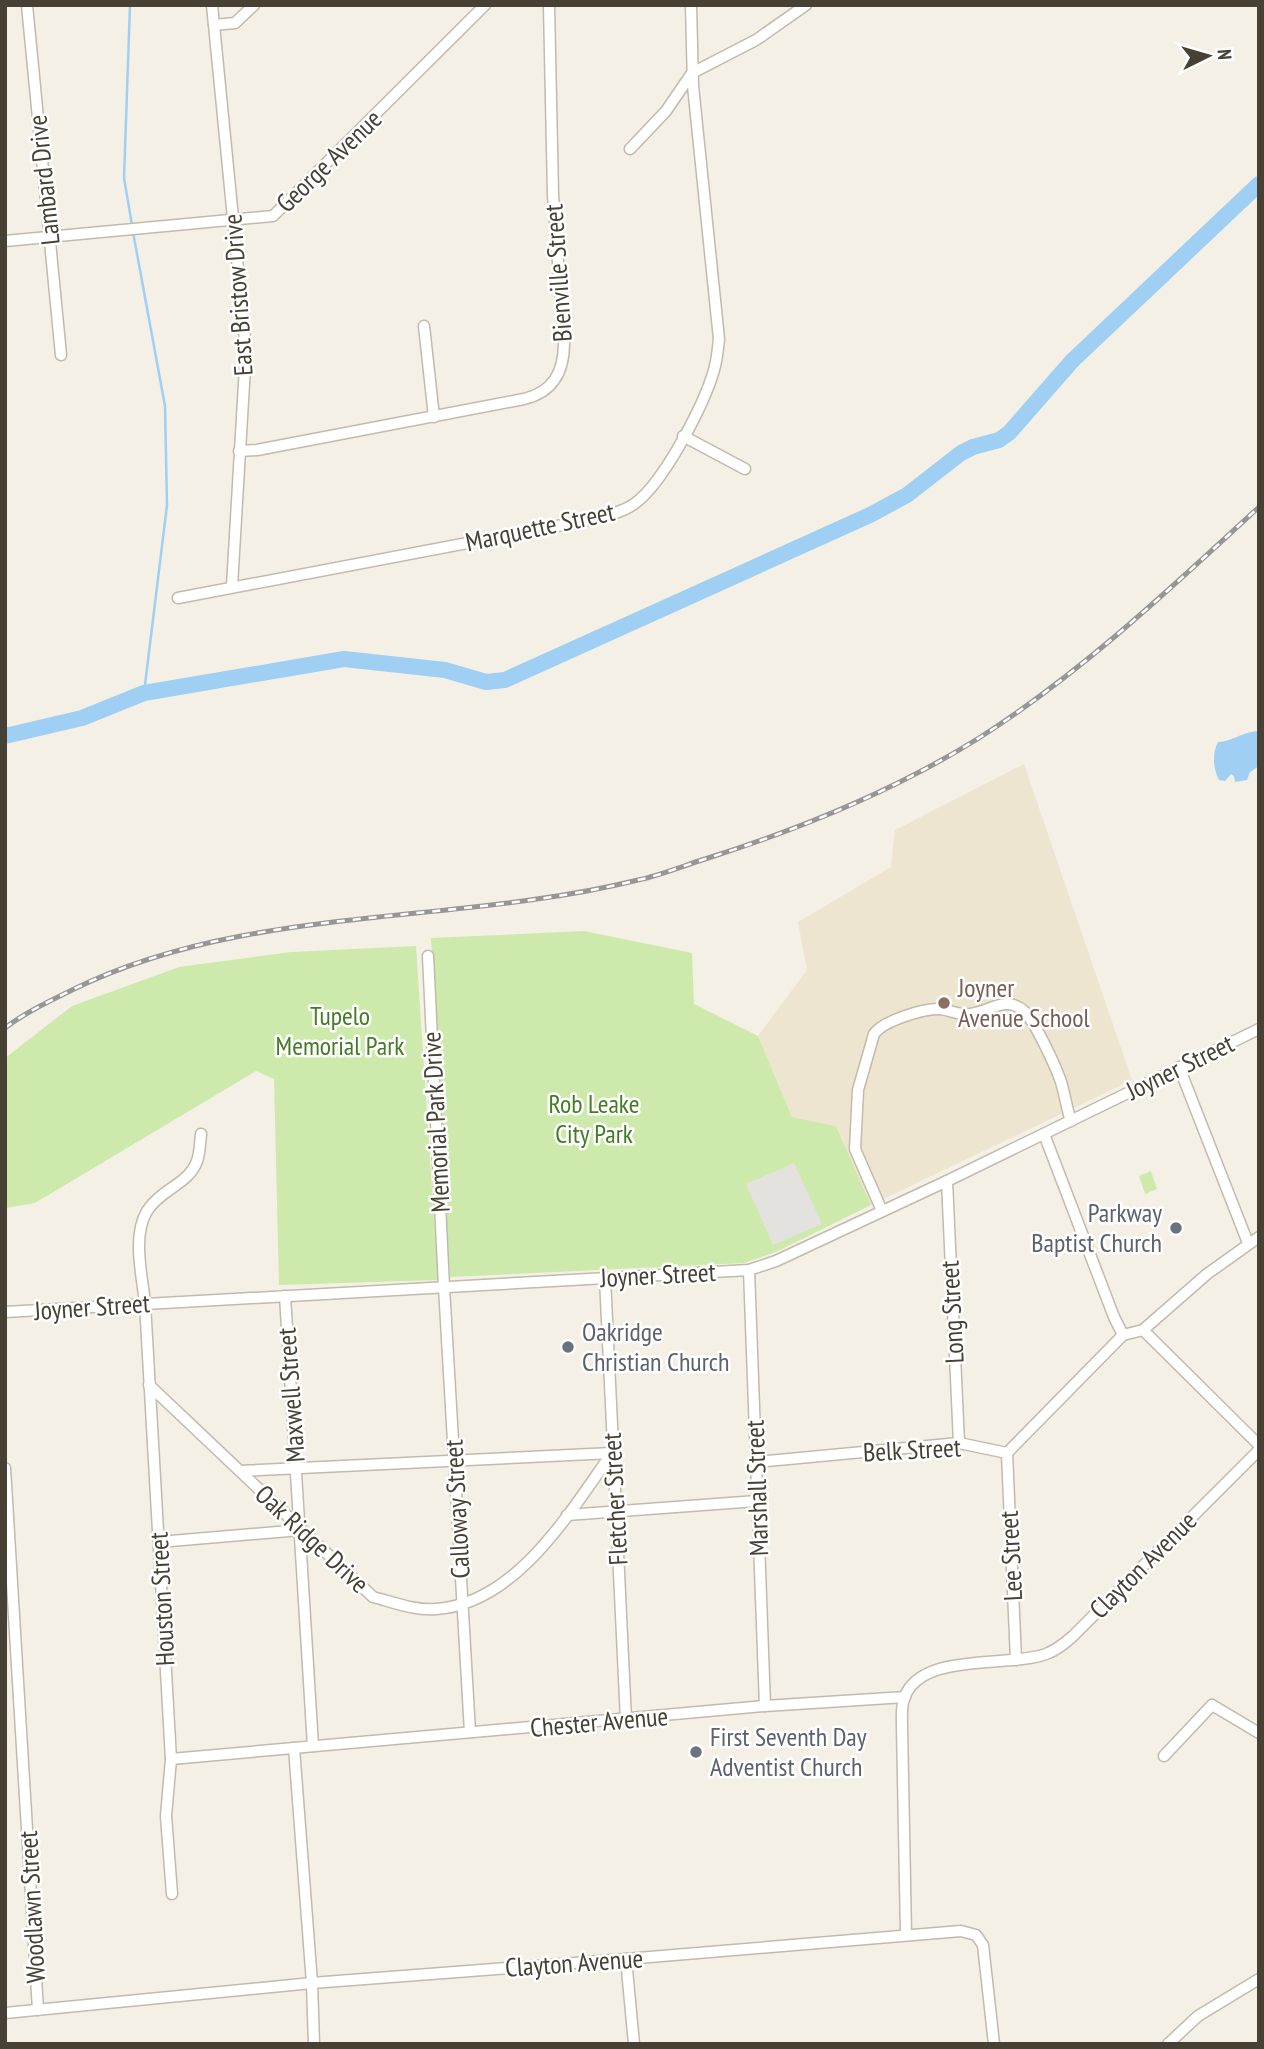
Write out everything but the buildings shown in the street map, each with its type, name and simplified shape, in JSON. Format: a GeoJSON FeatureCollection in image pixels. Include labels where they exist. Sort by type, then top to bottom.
{"type":"FeatureCollection","features":[{"type":"Feature","properties":{"kind":"street","name":"Lambard Drive"},"geometry":{"type":"LineString","coordinates":[[27,5],[61,355]]}},
{"type":"Feature","properties":{"kind":"street","name":"East Bristow Drive"},"geometry":{"type":"LineString","coordinates":[[212,5],[246,350],[232,586]]}},
{"type":"Feature","properties":{"kind":"street"},"geometry":{"type":"LineString","coordinates":[[214,26],[235,23],[254,5]]}},
{"type":"Feature","properties":{"kind":"street","name":"George Avenue"},"geometry":{"type":"LineString","coordinates":[[5,241],[270,217],[281,211],[485,5]]}},
{"type":"Feature","properties":{"kind":"street","name":"Bienville Street"},"geometry":{"type":"LineString","coordinates":[[239,451],[534,397],[549,387],[560,373],[564,335],[552,185],[549,5]]}},
{"type":"Feature","properties":{"kind":"street","name":"Marquette Street"},"geometry":{"type":"LineString","coordinates":[[178,598],[618,512],[637,502],[653,486],[683,436],[710,382],[719,338],[692,73],[691,5]]}},
{"type":"Feature","properties":{"kind":"street"},"geometry":{"type":"LineString","coordinates":[[630,149],[666,111],[692,73],[756,40],[806,5]]}},
{"type":"Feature","properties":{"kind":"street"},"geometry":{"type":"LineString","coordinates":[[424,326],[434,417]]}},
{"type":"Feature","properties":{"kind":"street"},"geometry":{"type":"LineString","coordinates":[[683,436],[745,469]]}},
{"type":"Feature","properties":{"kind":"street","name":"Memorial Park Drive"},"geometry":{"type":"LineString","coordinates":[[428,956],[444,1287]]}},
{"type":"Feature","properties":{"kind":"street"},"geometry":{"type":"LineString","coordinates":[[882,1211],[855,1149],[858,1090],[874,1034],[880,1026],[925,1010],[940,1009],[961,1015],[972,1014],[1002,1003],[1012,1004],[1022,1009],[1030,1018],[1060,1079],[1071,1121]]}},
{"type":"Feature","properties":{"kind":"street","name":"Joyner Street"},"geometry":{"type":"LineString","coordinates":[[5,1312],[749,1269],[776,1261],[947,1181],[1259,1029]]}},
{"type":"Feature","properties":{"kind":"street"},"geometry":{"type":"LineString","coordinates":[[1179,1067],[1248,1243]]}},
{"type":"Feature","properties":{"kind":"street","name":"Houston Street"},"geometry":{"type":"LineString","coordinates":[[172,1895],[166,1815],[171,1759],[145,1303],[139,1242],[146,1213],[161,1194],[188,1177],[198,1161],[201,1134]]}},
{"type":"Feature","properties":{"kind":"street"},"geometry":{"type":"LineString","coordinates":[[1044,1134],[1123,1335]]}},
{"type":"Feature","properties":{"kind":"street","name":"Long Street"},"geometry":{"type":"LineString","coordinates":[[947,1181],[959,1443]]}},
{"type":"Feature","properties":{"kind":"street"},"geometry":{"type":"LineString","coordinates":[[1007,1453],[1123,1335],[1143,1331],[1207,1274],[1259,1237]]}},
{"type":"Feature","properties":{"kind":"street","name":"Marshall Street"},"geometry":{"type":"LineString","coordinates":[[749,1269],[765,1706]]}},
{"type":"Feature","properties":{"kind":"street","name":"Fletcher Street"},"geometry":{"type":"LineString","coordinates":[[605,1278],[626,1720]]}},
{"type":"Feature","properties":{"kind":"street","name":"Calloway Street"},"geometry":{"type":"LineString","coordinates":[[444,1287],[470,1732]]}},
{"type":"Feature","properties":{"kind":"street","name":"Maxwell Street"},"geometry":{"type":"LineString","coordinates":[[285,1296],[313,1746]]}},
{"type":"Feature","properties":{"kind":"street"},"geometry":{"type":"LineString","coordinates":[[1143,1331],[1259,1448]]}},
{"type":"Feature","properties":{"kind":"street","name":"Oak Ridge Drive"},"geometry":{"type":"LineString","coordinates":[[149,1385],[373,1597],[406,1606],[434,1609],[463,1605],[492,1591],[522,1569],[567,1515],[612,1453]]}},
{"type":"Feature","properties":{"kind":"street","name":"Belk Street"},"geometry":{"type":"LineString","coordinates":[[757,1462],[959,1443],[1007,1453]]}},
{"type":"Feature","properties":{"kind":"street","name":"Clayton Avenue"},"geometry":{"type":"LineString","coordinates":[[1016,1660],[1039,1656],[1056,1650],[1065,1643],[1259,1448]]}},
{"type":"Feature","properties":{"kind":"street"},"geometry":{"type":"LineString","coordinates":[[240,1471],[612,1453]]}},
{"type":"Feature","properties":{"kind":"street","name":"Lee Street"},"geometry":{"type":"LineString","coordinates":[[1007,1453],[1016,1660]]}},
{"type":"Feature","properties":{"kind":"street","name":"Woodlawn Street"},"geometry":{"type":"LineString","coordinates":[[5,1468],[38,2010]]}},
{"type":"Feature","properties":{"kind":"street"},"geometry":{"type":"LineString","coordinates":[[567,1515],[757,1501]]}},
{"type":"Feature","properties":{"kind":"street"},"geometry":{"type":"LineString","coordinates":[[159,1542],[301,1530]]}},
{"type":"Feature","properties":{"kind":"street"},"geometry":{"type":"LineString","coordinates":[[906,1934],[902,1726],[905,1697],[914,1684],[931,1671],[1016,1660]]}},
{"type":"Feature","properties":{"kind":"street","name":"Chester Avenue"},"geometry":{"type":"LineString","coordinates":[[171,1759],[765,1706],[905,1697]]}},
{"type":"Feature","properties":{"kind":"street"},"geometry":{"type":"LineString","coordinates":[[1164,1756],[1212,1705],[1259,1732]]}},
{"type":"Feature","properties":{"kind":"street"},"geometry":{"type":"LineString","coordinates":[[294,1748],[312,1983],[314,2044]]}},
{"type":"Feature","properties":{"kind":"street","name":"Clayton Avenue"},"geometry":{"type":"LineString","coordinates":[[5,2013],[312,1983],[961,1931],[969,1932],[981,1940],[985,1951],[994,2044]]}},
{"type":"Feature","properties":{"kind":"street"},"geometry":{"type":"LineString","coordinates":[[626,1959],[634,2044]]}},
{"type":"Feature","properties":{"kind":"street"},"geometry":{"type":"LineString","coordinates":[[1168,2044],[1198,2017],[1259,1979]]}},
{"type":"Feature","properties":{"kind":"shaded area","name":"Joyner Avenue School"},"geometry":{"type":"Polygon","coordinates":[[[1024,764],[1132,1080],[871,1205],[836,1126],[792,1117],[758,1036],[807,970],[798,922],[891,867],[895,830],[1024,764]]]}},
{"type":"Feature","properties":{"kind":"shaded area"},"geometry":{"type":"Polygon","coordinates":[[[794,1163],[822,1224],[773,1245],[746,1184],[794,1163]]]}},
{"type":"Feature","properties":{"kind":"green space","name":"Rob Leake City Park"},"geometry":{"type":"Polygon","coordinates":[[[584,931],[692,953],[694,1004],[758,1036],[792,1117],[836,1126],[871,1205],[776,1252],[744,1263],[450,1277],[431,938],[584,931]]]}},
{"type":"Feature","properties":{"kind":"green space","name":"Tupelo Memorial Park"},"geometry":{"type":"Polygon","coordinates":[[[416,946],[438,1280],[279,1285],[274,1079],[256,1071],[35,1203],[5,1208],[5,1058],[72,1006],[179,967],[291,952],[416,946]]]}},
{"type":"Feature","properties":{"kind":"green space"},"geometry":{"type":"Polygon","coordinates":[[[1151,1171],[1157,1189],[1145,1194],[1139,1176],[1151,1171]]]}},
{"type":"Feature","properties":{"kind":"water"},"geometry":{"type":"Polygon","coordinates":[[[1259,731],[1259,766],[1250,772],[1247,780],[1235,782],[1231,774],[1225,781],[1219,780],[1214,761],[1218,742],[1259,731]]]}},
{"type":"Feature","properties":{"kind":"waterway"},"geometry":{"type":"LineString","coordinates":[[130,5],[124,178],[132,225]]}},
{"type":"Feature","properties":{"kind":"waterway"},"geometry":{"type":"LineString","coordinates":[[5,736],[82,718],[144,693],[344,659],[445,670],[486,682],[505,680],[870,515],[907,495],[961,453],[999,440],[1009,433],[1072,361],[1259,184]]}},
{"type":"Feature","properties":{"kind":"waterway"},"geometry":{"type":"LineString","coordinates":[[133,232],[165,406],[167,505],[144,693]]}},
{"type":"Feature","properties":{"kind":"railway"},"geometry":{"type":"LineString","coordinates":[[5,1028],[72,990],[139,962],[208,943],[350,920],[567,894],[638,880],[811,822],[914,775],[1017,713],[1124,629],[1259,507]]}},
{"type":"Feature","properties":{"kind":"place","name":"Joyner Avenue School"},"geometry":{"type":"Point","coordinates":[944,1003]}},
{"type":"Feature","properties":{"kind":"place","name":"Parkway Baptist Church"},"geometry":{"type":"Point","coordinates":[1176,1228]}},
{"type":"Feature","properties":{"kind":"place","name":"Oakridge Christian Church"},"geometry":{"type":"Point","coordinates":[568,1347]}},
{"type":"Feature","properties":{"kind":"place","name":"First Seventh Day Adventist Church"},"geometry":{"type":"Point","coordinates":[696,1752]}}]}
